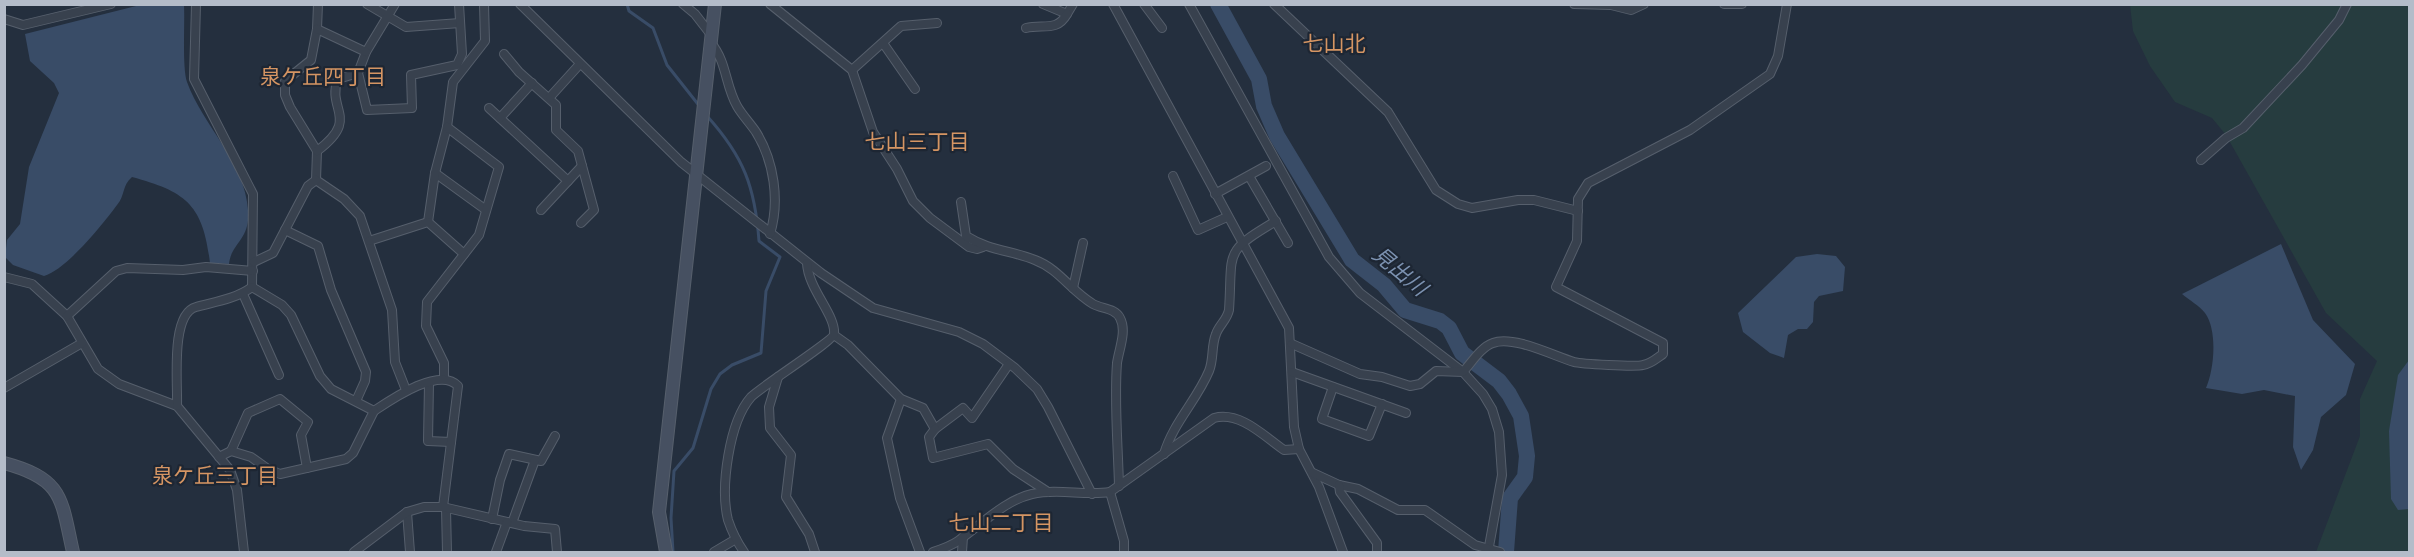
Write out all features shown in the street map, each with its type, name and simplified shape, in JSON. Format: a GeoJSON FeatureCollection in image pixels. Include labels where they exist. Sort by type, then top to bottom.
{"type":"FeatureCollection","features":[{"type":"Feature","properties":{"kind":"street"},"geometry":{"type":"LineString","coordinates":[[4,19],[23,25],[111,4]]}},
{"type":"Feature","properties":{"kind":"street"},"geometry":{"type":"LineString","coordinates":[[177,406],[179,377],[176,349],[184,316],[190,308],[243,294],[252,287],[253,266],[254,213],[250,185],[194,79],[196,4]]}},
{"type":"Feature","properties":{"kind":"street"},"geometry":{"type":"LineString","coordinates":[[316,180],[317,151],[285,95],[285,81],[311,60],[317,29],[318,4]]}},
{"type":"Feature","properties":{"kind":"street"},"geometry":{"type":"LineString","coordinates":[[367,4],[406,27],[460,23]]}},
{"type":"Feature","properties":{"kind":"street"},"geometry":{"type":"LineString","coordinates":[[395,4],[366,52],[358,73],[367,110],[412,108],[411,75],[457,64],[462,54],[459,4]]}},
{"type":"Feature","properties":{"kind":"street"},"geometry":{"type":"LineString","coordinates":[[428,222],[435,173],[447,127],[453,82],[485,41],[484,4]]}},
{"type":"Feature","properties":{"kind":"street"},"geometry":{"type":"LineString","coordinates":[[520,4],[579,65],[697,176],[807,263],[873,308],[959,332],[983,344],[1037,388],[1092,495]]}},
{"type":"Feature","properties":{"kind":"street"},"geometry":{"type":"LineString","coordinates":[[683,4],[695,14],[719,52],[737,106],[763,145],[774,173],[771,234]]}},
{"type":"Feature","properties":{"kind":"street"},"geometry":{"type":"LineString","coordinates":[[662,551],[659,512],[715,4]]}},
{"type":"Feature","properties":{"kind":"street"},"geometry":{"type":"LineString","coordinates":[[770,4],[852,70],[873,132],[897,169],[913,201],[930,218],[969,247],[977,249],[983,247]]}},
{"type":"Feature","properties":{"kind":"street"},"geometry":{"type":"LineString","coordinates":[[1043,4],[1067,14]]}},
{"type":"Feature","properties":{"kind":"street"},"geometry":{"type":"LineString","coordinates":[[1026,28],[1055,27],[1062,22],[1073,4]]}},
{"type":"Feature","properties":{"kind":"street"},"geometry":{"type":"LineString","coordinates":[[1113,4],[1227,217],[1290,328],[1294,427],[1299,449],[1312,472],[1343,552]]}},
{"type":"Feature","properties":{"kind":"street"},"geometry":{"type":"LineString","coordinates":[[1144,4],[1162,27]]}},
{"type":"Feature","properties":{"kind":"street"},"geometry":{"type":"LineString","coordinates":[[1189,4],[1329,257],[1360,293],[1463,372],[1483,394],[1492,409],[1502,451],[1499,503],[1488,551]]}},
{"type":"Feature","properties":{"kind":"street"},"geometry":{"type":"LineString","coordinates":[[1274,4],[1388,112],[1425,174],[1443,195],[1458,204],[1472,208],[1518,200],[1534,200],[1578,211]]}},
{"type":"Feature","properties":{"kind":"street"},"geometry":{"type":"LineString","coordinates":[[1574,4],[1611,5],[1631,10],[1644,4]]}},
{"type":"Feature","properties":{"kind":"street"},"geometry":{"type":"LineString","coordinates":[[1724,4],[1742,4]]}},
{"type":"Feature","properties":{"kind":"street"},"geometry":{"type":"LineString","coordinates":[[1463,372],[1483,349],[1495,342],[1505,341],[1546,351],[1576,363],[1642,366],[1663,354],[1663,343],[1657,338],[1556,287],[1577,241],[1578,199],[1588,183],[1690,130],[1770,74],[1778,56],[1787,4]]}},
{"type":"Feature","properties":{"kind":"street"},"geometry":{"type":"LineString","coordinates":[[2201,159],[2226,138],[2243,128],[2302,65],[2339,20],[2347,4]]}},
{"type":"Feature","properties":{"kind":"street"},"geometry":{"type":"LineString","coordinates":[[852,70],[902,26],[937,23]]}},
{"type":"Feature","properties":{"kind":"street"},"geometry":{"type":"LineString","coordinates":[[317,29],[366,52]]}},
{"type":"Feature","properties":{"kind":"street"},"geometry":{"type":"LineString","coordinates":[[883,43],[915,89]]}},
{"type":"Feature","properties":{"kind":"street"},"geometry":{"type":"LineString","coordinates":[[504,54],[550,97],[556,105],[556,130],[578,151],[594,210],[581,223]]}},
{"type":"Feature","properties":{"kind":"street"},"geometry":{"type":"LineString","coordinates":[[550,97],[579,65]]}},
{"type":"Feature","properties":{"kind":"street"},"geometry":{"type":"LineString","coordinates":[[317,151],[335,137],[340,118],[336,85],[338,79],[358,73]]}},
{"type":"Feature","properties":{"kind":"street"},"geometry":{"type":"LineString","coordinates":[[500,118],[532,82]]}},
{"type":"Feature","properties":{"kind":"street"},"geometry":{"type":"LineString","coordinates":[[489,108],[568,181]]}},
{"type":"Feature","properties":{"kind":"street"},"geometry":{"type":"LineString","coordinates":[[444,379],[444,363],[426,326],[424,315],[427,302],[479,235],[499,167],[447,127]]}},
{"type":"Feature","properties":{"kind":"street"},"geometry":{"type":"LineString","coordinates":[[541,210],[582,165]]}},
{"type":"Feature","properties":{"kind":"street"},"geometry":{"type":"LineString","coordinates":[[1215,194],[1266,166]]}},
{"type":"Feature","properties":{"kind":"street"},"geometry":{"type":"LineString","coordinates":[[435,173],[486,210]]}},
{"type":"Feature","properties":{"kind":"street"},"geometry":{"type":"LineString","coordinates":[[1173,176],[1198,230],[1227,217]]}},
{"type":"Feature","properties":{"kind":"street"},"geometry":{"type":"LineString","coordinates":[[1249,176],[1288,243]]}},
{"type":"Feature","properties":{"kind":"street"},"geometry":{"type":"LineString","coordinates":[[67,316],[116,271],[127,268],[183,270],[253,266],[273,253],[308,186],[316,180]]}},
{"type":"Feature","properties":{"kind":"street"},"geometry":{"type":"LineString","coordinates":[[316,180],[344,199],[360,216],[393,310],[395,362],[406,390]]}},
{"type":"Feature","properties":{"kind":"street"},"geometry":{"type":"LineString","coordinates":[[961,202],[966,236],[983,247],[1035,260],[1058,272],[1093,304],[1115,312],[1121,319],[1123,332],[1119,344],[1114,395],[1118,410],[1119,486]]}},
{"type":"Feature","properties":{"kind":"street"},"geometry":{"type":"LineString","coordinates":[[1164,454],[1169,436],[1208,374],[1213,360],[1216,332],[1227,319],[1229,310],[1232,256],[1241,242],[1276,221]]}},
{"type":"Feature","properties":{"kind":"street"},"geometry":{"type":"LineString","coordinates":[[369,241],[428,222]]}},
{"type":"Feature","properties":{"kind":"street"},"geometry":{"type":"LineString","coordinates":[[428,222],[464,254]]}},
{"type":"Feature","properties":{"kind":"street"},"geometry":{"type":"LineString","coordinates":[[285,230],[318,246],[331,290],[366,372],[365,381],[356,401]]}},
{"type":"Feature","properties":{"kind":"street"},"geometry":{"type":"LineString","coordinates":[[1073,288],[1083,243]]}},
{"type":"Feature","properties":{"kind":"street"},"geometry":{"type":"LineString","coordinates":[[744,552],[728,519],[725,501],[733,432],[750,398],[832,340],[834,334],[833,324],[807,276],[807,263]]}},
{"type":"Feature","properties":{"kind":"street"},"geometry":{"type":"LineString","coordinates":[[4,277],[32,284],[67,316],[98,369],[112,379],[177,406],[230,470],[237,490],[244,552]]}},
{"type":"Feature","properties":{"kind":"street"},"geometry":{"type":"LineString","coordinates":[[252,287],[286,310],[320,376],[331,388],[374,411]]}},
{"type":"Feature","properties":{"kind":"street"},"geometry":{"type":"LineString","coordinates":[[243,294],[279,375]]}},
{"type":"Feature","properties":{"kind":"street"},"geometry":{"type":"LineString","coordinates":[[834,334],[848,345],[901,399],[923,408],[935,429]]}},
{"type":"Feature","properties":{"kind":"street"},"geometry":{"type":"LineString","coordinates":[[4,388],[82,343]]}},
{"type":"Feature","properties":{"kind":"street"},"geometry":{"type":"LineString","coordinates":[[1292,344],[1360,374],[1382,377],[1410,386],[1420,384],[1436,371],[1463,372]]}},
{"type":"Feature","properties":{"kind":"street"},"geometry":{"type":"LineString","coordinates":[[1009,364],[972,418],[963,408],[935,429],[929,437],[933,458],[988,444],[1013,469],[1048,492]]}},
{"type":"Feature","properties":{"kind":"street"},"geometry":{"type":"LineString","coordinates":[[1292,372],[1406,413]]}},
{"type":"Feature","properties":{"kind":"street"},"geometry":{"type":"LineString","coordinates":[[778,376],[769,407],[770,428],[791,455],[786,497],[809,534],[817,552]]}},
{"type":"Feature","properties":{"kind":"street"},"geometry":{"type":"LineString","coordinates":[[231,451],[251,457],[280,474],[346,459],[353,453],[374,411],[406,390],[444,379],[453,381],[458,386],[444,508],[447,552]]}},
{"type":"Feature","properties":{"kind":"street"},"geometry":{"type":"LineString","coordinates":[[429,383],[428,441],[451,442]]}},
{"type":"Feature","properties":{"kind":"street"},"geometry":{"type":"LineString","coordinates":[[1333,387],[1322,419],[1369,436],[1382,404]]}},
{"type":"Feature","properties":{"kind":"street"},"geometry":{"type":"LineString","coordinates":[[219,457],[231,451],[248,413],[280,399],[308,422],[301,435],[307,468]]}},
{"type":"Feature","properties":{"kind":"street"},"geometry":{"type":"LineString","coordinates":[[901,399],[887,438],[900,498],[920,552]]}},
{"type":"Feature","properties":{"kind":"street"},"geometry":{"type":"LineString","coordinates":[[933,552],[963,537],[1018,500],[1031,494],[1048,492],[1092,495],[1110,492],[1214,417],[1225,415],[1240,419],[1284,450],[1299,449]]}},
{"type":"Feature","properties":{"kind":"street"},"geometry":{"type":"LineString","coordinates":[[492,519],[508,454],[542,461],[555,436]]}},
{"type":"Feature","properties":{"kind":"street"},"geometry":{"type":"LineString","coordinates":[[496,552],[535,460]]}},
{"type":"Feature","properties":{"kind":"street"},"geometry":{"type":"LineString","coordinates":[[4,463],[25,468],[53,486],[60,496],[73,552]]}},
{"type":"Feature","properties":{"kind":"street"},"geometry":{"type":"LineString","coordinates":[[1312,472],[1339,484],[1358,489],[1398,510],[1425,510],[1475,545],[1488,551],[1500,552]]}},
{"type":"Feature","properties":{"kind":"street"},"geometry":{"type":"LineString","coordinates":[[1339,484],[1340,492],[1377,543],[1377,552]]}},
{"type":"Feature","properties":{"kind":"street"},"geometry":{"type":"LineString","coordinates":[[1110,492],[1124,542],[1124,552]]}},
{"type":"Feature","properties":{"kind":"street"},"geometry":{"type":"LineString","coordinates":[[354,552],[407,512],[424,507],[444,508],[492,519],[555,529],[557,552]]}},
{"type":"Feature","properties":{"kind":"street"},"geometry":{"type":"LineString","coordinates":[[407,512],[410,552]]}},
{"type":"Feature","properties":{"kind":"street"},"geometry":{"type":"LineString","coordinates":[[962,552],[963,537]]}},
{"type":"Feature","properties":{"kind":"street"},"geometry":{"type":"LineString","coordinates":[[714,552],[736,539]]}},
{"type":"Feature","properties":{"kind":"green space"},"geometry":{"type":"Polygon","coordinates":[[[2130,5],[2409,5],[2409,552],[2316,552],[2360,436],[2360,399],[2377,361],[2326,313],[2226,135],[2212,118],[2175,102],[2150,66],[2133,31],[2130,5]]]}},
{"type":"Feature","properties":{"kind":"water"},"geometry":{"type":"Polygon","coordinates":[[[140,5],[184,5],[185,75],[194,98],[232,160],[239,176],[248,210],[247,228],[233,251],[229,264],[210,263],[203,227],[189,204],[166,189],[132,177],[127,183],[120,202],[94,234],[63,265],[44,276],[13,265],[5,257],[7,240],[20,224],[29,167],[59,93],[54,83],[30,61],[25,34],[140,5]]]}},
{"type":"Feature","properties":{"kind":"water"},"geometry":{"type":"Polygon","coordinates":[[[2281,244],[2313,320],[2355,364],[2346,395],[2321,417],[2313,450],[2301,470],[2293,447],[2295,396],[2264,390],[2242,394],[2206,388],[2213,361],[2212,330],[2203,310],[2182,294],[2281,244]]]}},
{"type":"Feature","properties":{"kind":"water"},"geometry":{"type":"Polygon","coordinates":[[[1817,254],[1836,256],[1845,267],[1843,291],[1819,296],[1814,302],[1813,322],[1807,329],[1798,329],[1788,335],[1784,358],[1770,353],[1743,332],[1738,313],[1796,257],[1817,254]]]}},
{"type":"Feature","properties":{"kind":"water"},"geometry":{"type":"Polygon","coordinates":[[[2409,360],[2409,509],[2398,510],[2391,499],[2389,431],[2398,375],[2409,360]]]}},
{"type":"Feature","properties":{"kind":"waterway"},"geometry":{"type":"LineString","coordinates":[[627,4],[629,11],[653,28],[667,65],[701,108]]}},
{"type":"Feature","properties":{"kind":"waterway","name":"見出川"},"geometry":{"type":"LineString","coordinates":[[1218,4],[1259,79],[1264,106],[1277,136],[1352,260],[1384,285],[1405,310],[1440,321],[1449,328],[1462,353],[1499,381],[1521,416],[1527,456],[1525,477],[1510,498],[1506,552]]}},
{"type":"Feature","properties":{"kind":"waterway"},"geometry":{"type":"LineString","coordinates":[[673,552],[671,518],[674,471],[693,448],[711,389],[720,374],[732,365],[761,353],[766,291],[780,257],[759,241],[751,189],[739,159],[707,116]]}},
{"type":"Feature","properties":{"kind":"district","name":"七山北"},"geometry":{"type":"Point","coordinates":[1334,43]}},
{"type":"Feature","properties":{"kind":"district","name":"泉ケ丘四丁目"},"geometry":{"type":"Point","coordinates":[323,76]}},
{"type":"Feature","properties":{"kind":"district","name":"七山三丁目"},"geometry":{"type":"Point","coordinates":[917,141]}},
{"type":"Feature","properties":{"kind":"district","name":"泉ケ丘三丁目"},"geometry":{"type":"Point","coordinates":[215,475]}},
{"type":"Feature","properties":{"kind":"district","name":"七山二丁目"},"geometry":{"type":"Point","coordinates":[1001,522]}}]}
